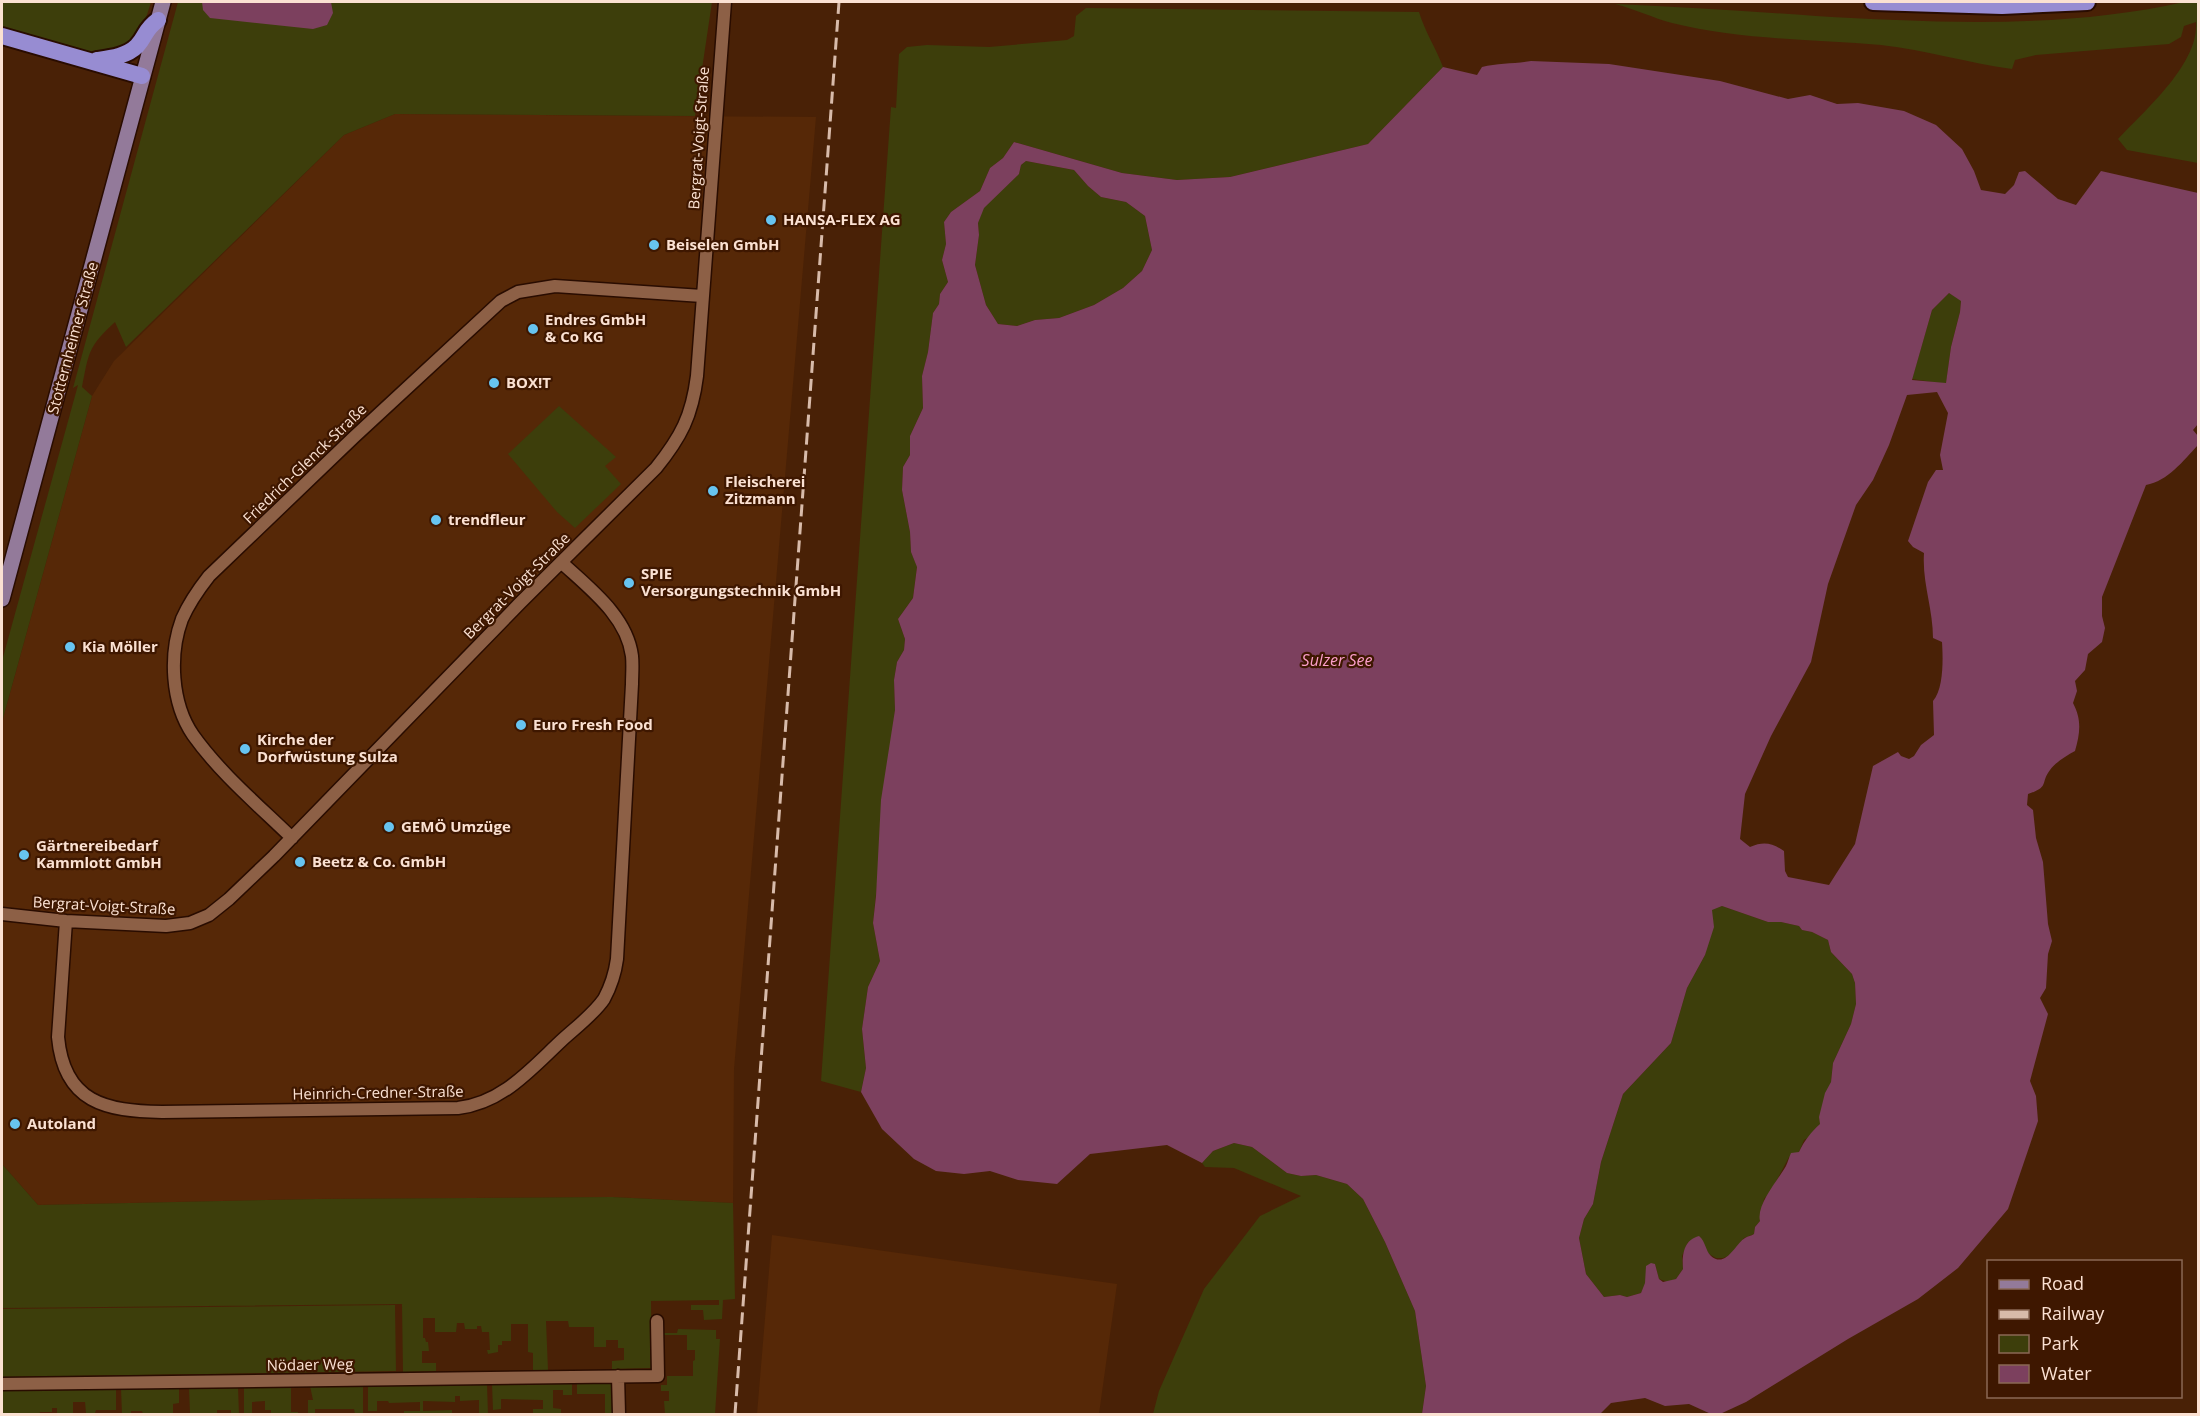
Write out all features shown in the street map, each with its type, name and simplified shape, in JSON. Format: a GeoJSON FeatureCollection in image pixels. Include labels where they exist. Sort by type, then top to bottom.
{"type":"FeatureCollection","features":[{"type":"Feature","properties":{"kind":"highway"},"geometry":{"type":"LineString","coordinates":[[1873,2],[2002,6],[2087,2]]}},
{"type":"Feature","properties":{"kind":"highway"},"geometry":{"type":"LineString","coordinates":[[92,61],[116,57],[130,51],[143,38],[147,28],[158,20]]}},
{"type":"Feature","properties":{"kind":"highway"},"geometry":{"type":"LineString","coordinates":[[2,36],[142,76]]}},
{"type":"Feature","properties":{"kind":"main road","name":"Stotternheimer Straße"},"geometry":{"type":"LineString","coordinates":[[2,599],[163,2]]}},
{"type":"Feature","properties":{"kind":"street","name":"Bergrat-Voigt-Straße"},"geometry":{"type":"LineString","coordinates":[[2,914],[66,921],[166,926],[190,923],[209,915],[229,899],[292,838],[656,468],[672,448],[685,427],[694,402],[725,2]]}},
{"type":"Feature","properties":{"kind":"street","name":"Friedrich-Glenck-Straße"},"geometry":{"type":"LineString","coordinates":[[292,838],[213,759],[192,733],[178,700],[174,670],[176,643],[182,621],[193,597],[208,576],[501,301],[518,292],[555,286],[702,296]]}},
{"type":"Feature","properties":{"kind":"street","name":"Heinrich-Credner-Straße"},"geometry":{"type":"LineString","coordinates":[[66,921],[59,1052],[71,1079],[93,1101],[108,1107],[124,1111],[154,1112],[458,1108],[484,1102],[519,1081],[603,1000],[614,978],[618,951],[632,655],[625,633],[610,609],[561,562]]}},
{"type":"Feature","properties":{"kind":"street","name":"Nödaer Weg"},"geometry":{"type":"LineString","coordinates":[[2,1384],[658,1376],[657,1321]]}},
{"type":"Feature","properties":{"kind":"street"},"geometry":{"type":"LineString","coordinates":[[618,1376],[619,1414]]}},
{"type":"Feature","properties":{"kind":"shaded area"},"geometry":{"type":"Polygon","coordinates":[[[395,114],[816,117],[734,1069],[733,1203],[612,1197],[317,1199],[38,1205],[2,1164],[2,722],[92,396],[114,361],[344,135],[395,114]]]}},
{"type":"Feature","properties":{"kind":"shaded area"},"geometry":{"type":"Polygon","coordinates":[[[772,1235],[1117,1284],[1099,1414],[757,1414],[772,1235]]]}},
{"type":"Feature","properties":{"kind":"green space"},"geometry":{"type":"Polygon","coordinates":[[[2,2],[151,2],[143,26],[133,42],[117,51],[102,52],[47,43],[2,29],[2,2]]]}},
{"type":"Feature","properties":{"kind":"green space"},"geometry":{"type":"Polygon","coordinates":[[[178,2],[712,2],[695,116],[395,114],[344,135],[126,347],[115,322],[99,338],[88,358],[82,387],[92,396],[2,722],[2,661],[78,385],[73,388],[178,2]]]}},
{"type":"Feature","properties":{"kind":"green space"},"geometry":{"type":"Polygon","coordinates":[[[2184,2],[2198,2],[2198,163],[2127,150],[2118,139],[2180,70],[2195,38],[2196,22],[2184,26],[2181,37],[2169,44],[2036,55],[2015,60],[2012,69],[1881,45],[1750,36],[1698,29],[1665,21],[1615,4],[1862,19],[2001,22],[2093,17],[2184,2]]]}},
{"type":"Feature","properties":{"kind":"green space"},"geometry":{"type":"Polygon","coordinates":[[[1086,8],[1419,12],[1443,67],[1368,144],[1230,177],[1177,180],[1122,173],[1014,142],[1003,158],[990,168],[980,191],[951,212],[944,222],[946,244],[942,260],[948,282],[940,294],[939,304],[933,313],[922,376],[923,408],[910,436],[910,455],[903,467],[902,490],[910,532],[911,552],[917,566],[913,598],[898,619],[905,639],[904,650],[897,662],[894,680],[895,710],[873,923],[880,961],[868,987],[862,1029],[866,1068],[861,1092],[821,1081],[891,107],[896,108],[899,54],[907,47],[927,45],[989,47],[1067,40],[1074,36],[1076,16],[1086,8]]]}},
{"type":"Feature","properties":{"kind":"green space"},"geometry":{"type":"Polygon","coordinates":[[[1026,161],[1074,170],[1101,197],[1126,202],[1145,216],[1152,250],[1142,271],[1123,288],[1094,305],[1059,318],[1035,320],[1017,326],[998,324],[986,305],[975,265],[979,235],[978,223],[983,208],[1019,174],[1021,165],[1026,161]]]}},
{"type":"Feature","properties":{"kind":"green space"},"geometry":{"type":"Polygon","coordinates":[[[1949,293],[1961,300],[1946,384],[1912,379],[1932,310],[1949,293]]]}},
{"type":"Feature","properties":{"kind":"green space"},"geometry":{"type":"Polygon","coordinates":[[[559,406],[616,457],[605,466],[621,484],[575,528],[557,512],[508,454],[559,406]]]}},
{"type":"Feature","properties":{"kind":"green space"},"geometry":{"type":"Polygon","coordinates":[[[1722,906],[1768,922],[1799,926],[1802,930],[1828,940],[1831,952],[1852,974],[1856,1004],[1851,1024],[1833,1063],[1821,1124],[1811,1136],[1804,1140],[1799,1152],[1789,1157],[1771,1191],[1764,1199],[1760,1221],[1755,1227],[1754,1234],[1744,1238],[1731,1255],[1716,1258],[1688,1242],[1682,1256],[1683,1269],[1676,1279],[1668,1282],[1659,1279],[1655,1264],[1641,1293],[1627,1297],[1620,1295],[1604,1297],[1586,1274],[1579,1238],[1584,1219],[1593,1204],[1601,1162],[1623,1094],[1671,1043],[1687,988],[1705,955],[1712,909],[1722,906]]]}},
{"type":"Feature","properties":{"kind":"green space"},"geometry":{"type":"Polygon","coordinates":[[[1234,1143],[1252,1147],[1287,1173],[1301,1176],[1316,1175],[1347,1184],[1363,1199],[1385,1242],[1415,1311],[1426,1386],[1422,1414],[1153,1414],[1159,1391],[1204,1289],[1260,1216],[1301,1196],[1234,1168],[1205,1167],[1202,1163],[1213,1151],[1234,1143]]]}},
{"type":"Feature","properties":{"kind":"green space"},"geometry":{"type":"Polygon","coordinates":[[[2,1164],[38,1205],[317,1199],[612,1197],[733,1203],[735,1299],[723,1300],[722,1319],[704,1320],[703,1310],[691,1310],[691,1305],[719,1305],[719,1300],[651,1301],[652,1368],[612,1369],[612,1361],[624,1360],[624,1348],[618,1348],[618,1340],[606,1340],[606,1347],[594,1347],[594,1327],[569,1327],[568,1321],[546,1321],[548,1370],[533,1370],[533,1353],[528,1352],[528,1324],[511,1324],[511,1341],[502,1341],[502,1345],[498,1345],[498,1352],[488,1354],[487,1350],[490,1350],[489,1332],[482,1332],[481,1326],[477,1326],[477,1329],[465,1329],[464,1323],[457,1323],[456,1332],[435,1332],[435,1318],[423,1318],[423,1338],[428,1342],[429,1351],[422,1351],[422,1363],[436,1363],[436,1371],[403,1372],[402,1304],[2,1308],[2,1164]]]}},
{"type":"Feature","properties":{"kind":"green space"},"geometry":{"type":"Polygon","coordinates":[[[395,1305],[396,1371],[2,1377],[2,1309],[395,1305]]]}},
{"type":"Feature","properties":{"kind":"green space"},"geometry":{"type":"Polygon","coordinates":[[[678,1329],[716,1330],[716,1339],[720,1339],[715,1414],[665,1414],[664,1401],[669,1401],[669,1391],[661,1391],[661,1385],[667,1385],[667,1376],[693,1376],[695,1350],[687,1350],[687,1335],[664,1335],[664,1333],[677,1333],[678,1329]]]}},
{"type":"Feature","properties":{"kind":"green space"},"geometry":{"type":"Polygon","coordinates":[[[577,1382],[612,1382],[613,1414],[605,1414],[605,1394],[577,1394],[577,1382]]]}},
{"type":"Feature","properties":{"kind":"green space"},"geometry":{"type":"Polygon","coordinates":[[[572,1383],[572,1395],[563,1395],[563,1390],[553,1390],[553,1408],[561,1409],[561,1414],[533,1414],[533,1409],[543,1409],[543,1400],[501,1399],[501,1409],[493,1410],[492,1384],[572,1383]]]}},
{"type":"Feature","properties":{"kind":"green space"},"geometry":{"type":"Polygon","coordinates":[[[487,1384],[488,1414],[479,1414],[479,1400],[460,1401],[460,1396],[455,1396],[455,1402],[423,1401],[423,1411],[452,1410],[452,1414],[404,1414],[404,1411],[420,1411],[420,1402],[377,1401],[377,1411],[368,1411],[368,1385],[487,1384]]]}},
{"type":"Feature","properties":{"kind":"green space"},"geometry":{"type":"Polygon","coordinates":[[[310,1386],[363,1386],[363,1414],[355,1414],[354,1409],[315,1409],[315,1414],[308,1414],[308,1400],[313,1400],[310,1386]]]}},
{"type":"Feature","properties":{"kind":"green space"},"geometry":{"type":"Polygon","coordinates":[[[238,1387],[239,1414],[231,1414],[231,1410],[217,1410],[217,1414],[179,1414],[190,1413],[189,1388],[238,1387]]]}},
{"type":"Feature","properties":{"kind":"green space"},"geometry":{"type":"Polygon","coordinates":[[[244,1387],[291,1387],[291,1412],[298,1412],[298,1414],[271,1414],[271,1410],[265,1410],[265,1401],[252,1402],[252,1414],[244,1414],[244,1387]]]}},
{"type":"Feature","properties":{"kind":"green space"},"geometry":{"type":"Polygon","coordinates":[[[179,1388],[179,1403],[173,1404],[173,1414],[143,1414],[142,1411],[131,1411],[131,1414],[122,1414],[121,1389],[179,1388]]]}},
{"type":"Feature","properties":{"kind":"green space"},"geometry":{"type":"Polygon","coordinates":[[[116,1389],[116,1410],[96,1410],[95,1413],[86,1413],[85,1402],[73,1402],[73,1414],[57,1414],[57,1408],[52,1408],[52,1412],[40,1412],[39,1414],[2,1414],[2,1390],[116,1389]]]}},
{"type":"Feature","properties":{"kind":"water"},"geometry":{"type":"Polygon","coordinates":[[[202,2],[331,2],[333,13],[327,25],[313,29],[210,18],[203,10],[202,2]]]}},
{"type":"Feature","properties":{"kind":"water","name":"Sulzer See"},"geometry":{"type":"Polygon","coordinates":[[[1531,61],[1609,64],[1720,81],[1788,99],[1810,95],[1837,104],[1858,103],[1904,111],[1936,125],[1962,149],[1981,190],[2005,194],[2014,185],[2019,172],[2025,171],[2058,199],[2076,205],[2101,171],[2198,193],[2198,424],[2193,430],[2198,436],[2198,445],[2168,475],[2146,485],[2102,597],[2102,616],[2105,628],[2102,642],[2088,654],[2085,670],[2075,681],[2077,691],[2073,703],[2078,715],[2079,727],[2075,751],[2052,767],[2042,787],[2028,794],[2027,805],[2033,810],[2036,838],[2043,862],[2048,924],[2052,941],[2048,954],[2046,988],[2040,998],[2048,1014],[2030,1081],[2036,1096],[2038,1121],[2008,1209],[1958,1268],[1918,1299],[1746,1402],[1720,1414],[1711,1414],[1689,1404],[1665,1406],[1645,1398],[1611,1403],[1600,1414],[1422,1414],[1426,1386],[1415,1311],[1385,1242],[1363,1199],[1347,1184],[1316,1175],[1301,1176],[1287,1173],[1252,1147],[1234,1143],[1213,1151],[1202,1163],[1167,1145],[1090,1154],[1057,1184],[1018,1180],[990,1171],[964,1174],[936,1171],[914,1159],[882,1129],[861,1092],[866,1068],[862,1029],[868,987],[880,961],[873,923],[881,800],[895,710],[894,680],[897,662],[904,650],[905,639],[898,619],[913,598],[917,567],[911,552],[910,532],[902,490],[903,467],[910,455],[910,436],[923,408],[922,376],[933,313],[939,304],[940,294],[948,282],[942,260],[946,244],[944,222],[951,212],[980,191],[990,168],[1003,158],[1014,142],[1122,173],[1177,180],[1230,177],[1368,144],[1443,67],[1477,75],[1482,67],[1531,61]],[[1026,161],[1021,165],[1019,174],[984,208],[978,223],[979,235],[975,265],[986,305],[998,324],[1017,326],[1035,320],[1059,318],[1094,305],[1123,288],[1142,271],[1152,250],[1145,216],[1126,202],[1101,197],[1074,170],[1026,161]],[[1949,293],[1932,310],[1912,380],[1946,383],[1961,301],[1949,293]],[[1937,392],[1907,395],[1889,445],[1873,480],[1856,505],[1828,584],[1811,662],[1771,736],[1745,794],[1740,839],[1750,847],[1768,844],[1784,851],[1785,871],[1788,877],[1829,885],[1855,844],[1873,766],[1898,752],[1909,759],[1934,735],[1933,701],[1937,696],[1941,681],[1942,642],[1933,638],[1924,553],[1908,541],[1928,482],[1936,470],[1943,470],[1940,455],[1948,413],[1937,392]],[[1722,906],[1712,910],[1714,927],[1705,955],[1687,988],[1671,1043],[1623,1094],[1601,1162],[1593,1204],[1584,1219],[1579,1238],[1586,1274],[1604,1297],[1620,1295],[1627,1297],[1641,1293],[1645,1283],[1646,1266],[1651,1263],[1655,1264],[1659,1279],[1663,1282],[1676,1279],[1683,1269],[1685,1249],[1694,1238],[1699,1236],[1711,1256],[1721,1259],[1730,1254],[1745,1238],[1754,1234],[1755,1227],[1760,1221],[1764,1200],[1786,1166],[1791,1153],[1799,1152],[1808,1137],[1820,1124],[1819,1117],[1825,1093],[1831,1082],[1833,1063],[1851,1024],[1856,1004],[1855,983],[1852,974],[1831,952],[1828,940],[1802,930],[1799,926],[1768,922],[1722,906]]]}},
{"type":"Feature","properties":{"kind":"railway"},"geometry":{"type":"LineString","coordinates":[[735,1414],[839,2]]}},
{"type":"Feature","properties":{"kind":"place","name":"HANSA-FLEX AG"},"geometry":{"type":"Point","coordinates":[771,220]}},
{"type":"Feature","properties":{"kind":"place","name":"Beiselen GmbH"},"geometry":{"type":"Point","coordinates":[654,245]}},
{"type":"Feature","properties":{"kind":"place","name":"Endres GmbH & Co KG"},"geometry":{"type":"Point","coordinates":[533,329]}},
{"type":"Feature","properties":{"kind":"place","name":"BOX!T"},"geometry":{"type":"Point","coordinates":[494,383]}},
{"type":"Feature","properties":{"kind":"place","name":"Fleischerei Zitzmann"},"geometry":{"type":"Point","coordinates":[713,491]}},
{"type":"Feature","properties":{"kind":"place","name":"trendfleur"},"geometry":{"type":"Point","coordinates":[436,520]}},
{"type":"Feature","properties":{"kind":"place","name":"SPIE Versorgungstechnik GmbH"},"geometry":{"type":"Point","coordinates":[629,583]}},
{"type":"Feature","properties":{"kind":"place","name":"Kia Möller"},"geometry":{"type":"Point","coordinates":[70,647]}},
{"type":"Feature","properties":{"kind":"place","name":"Euro Fresh Food"},"geometry":{"type":"Point","coordinates":[521,725]}},
{"type":"Feature","properties":{"kind":"place","name":"Kirche der Dorfwüstung Sulza"},"geometry":{"type":"Point","coordinates":[245,749]}},
{"type":"Feature","properties":{"kind":"place","name":"GEMÖ Umzüge"},"geometry":{"type":"Point","coordinates":[389,827]}},
{"type":"Feature","properties":{"kind":"place","name":"Gärtnereibedarf Kammlott GmbH"},"geometry":{"type":"Point","coordinates":[24,855]}},
{"type":"Feature","properties":{"kind":"place","name":"Beetz & Co. GmbH"},"geometry":{"type":"Point","coordinates":[300,862]}},
{"type":"Feature","properties":{"kind":"place","name":"Autoland"},"geometry":{"type":"Point","coordinates":[15,1124]}}]}
